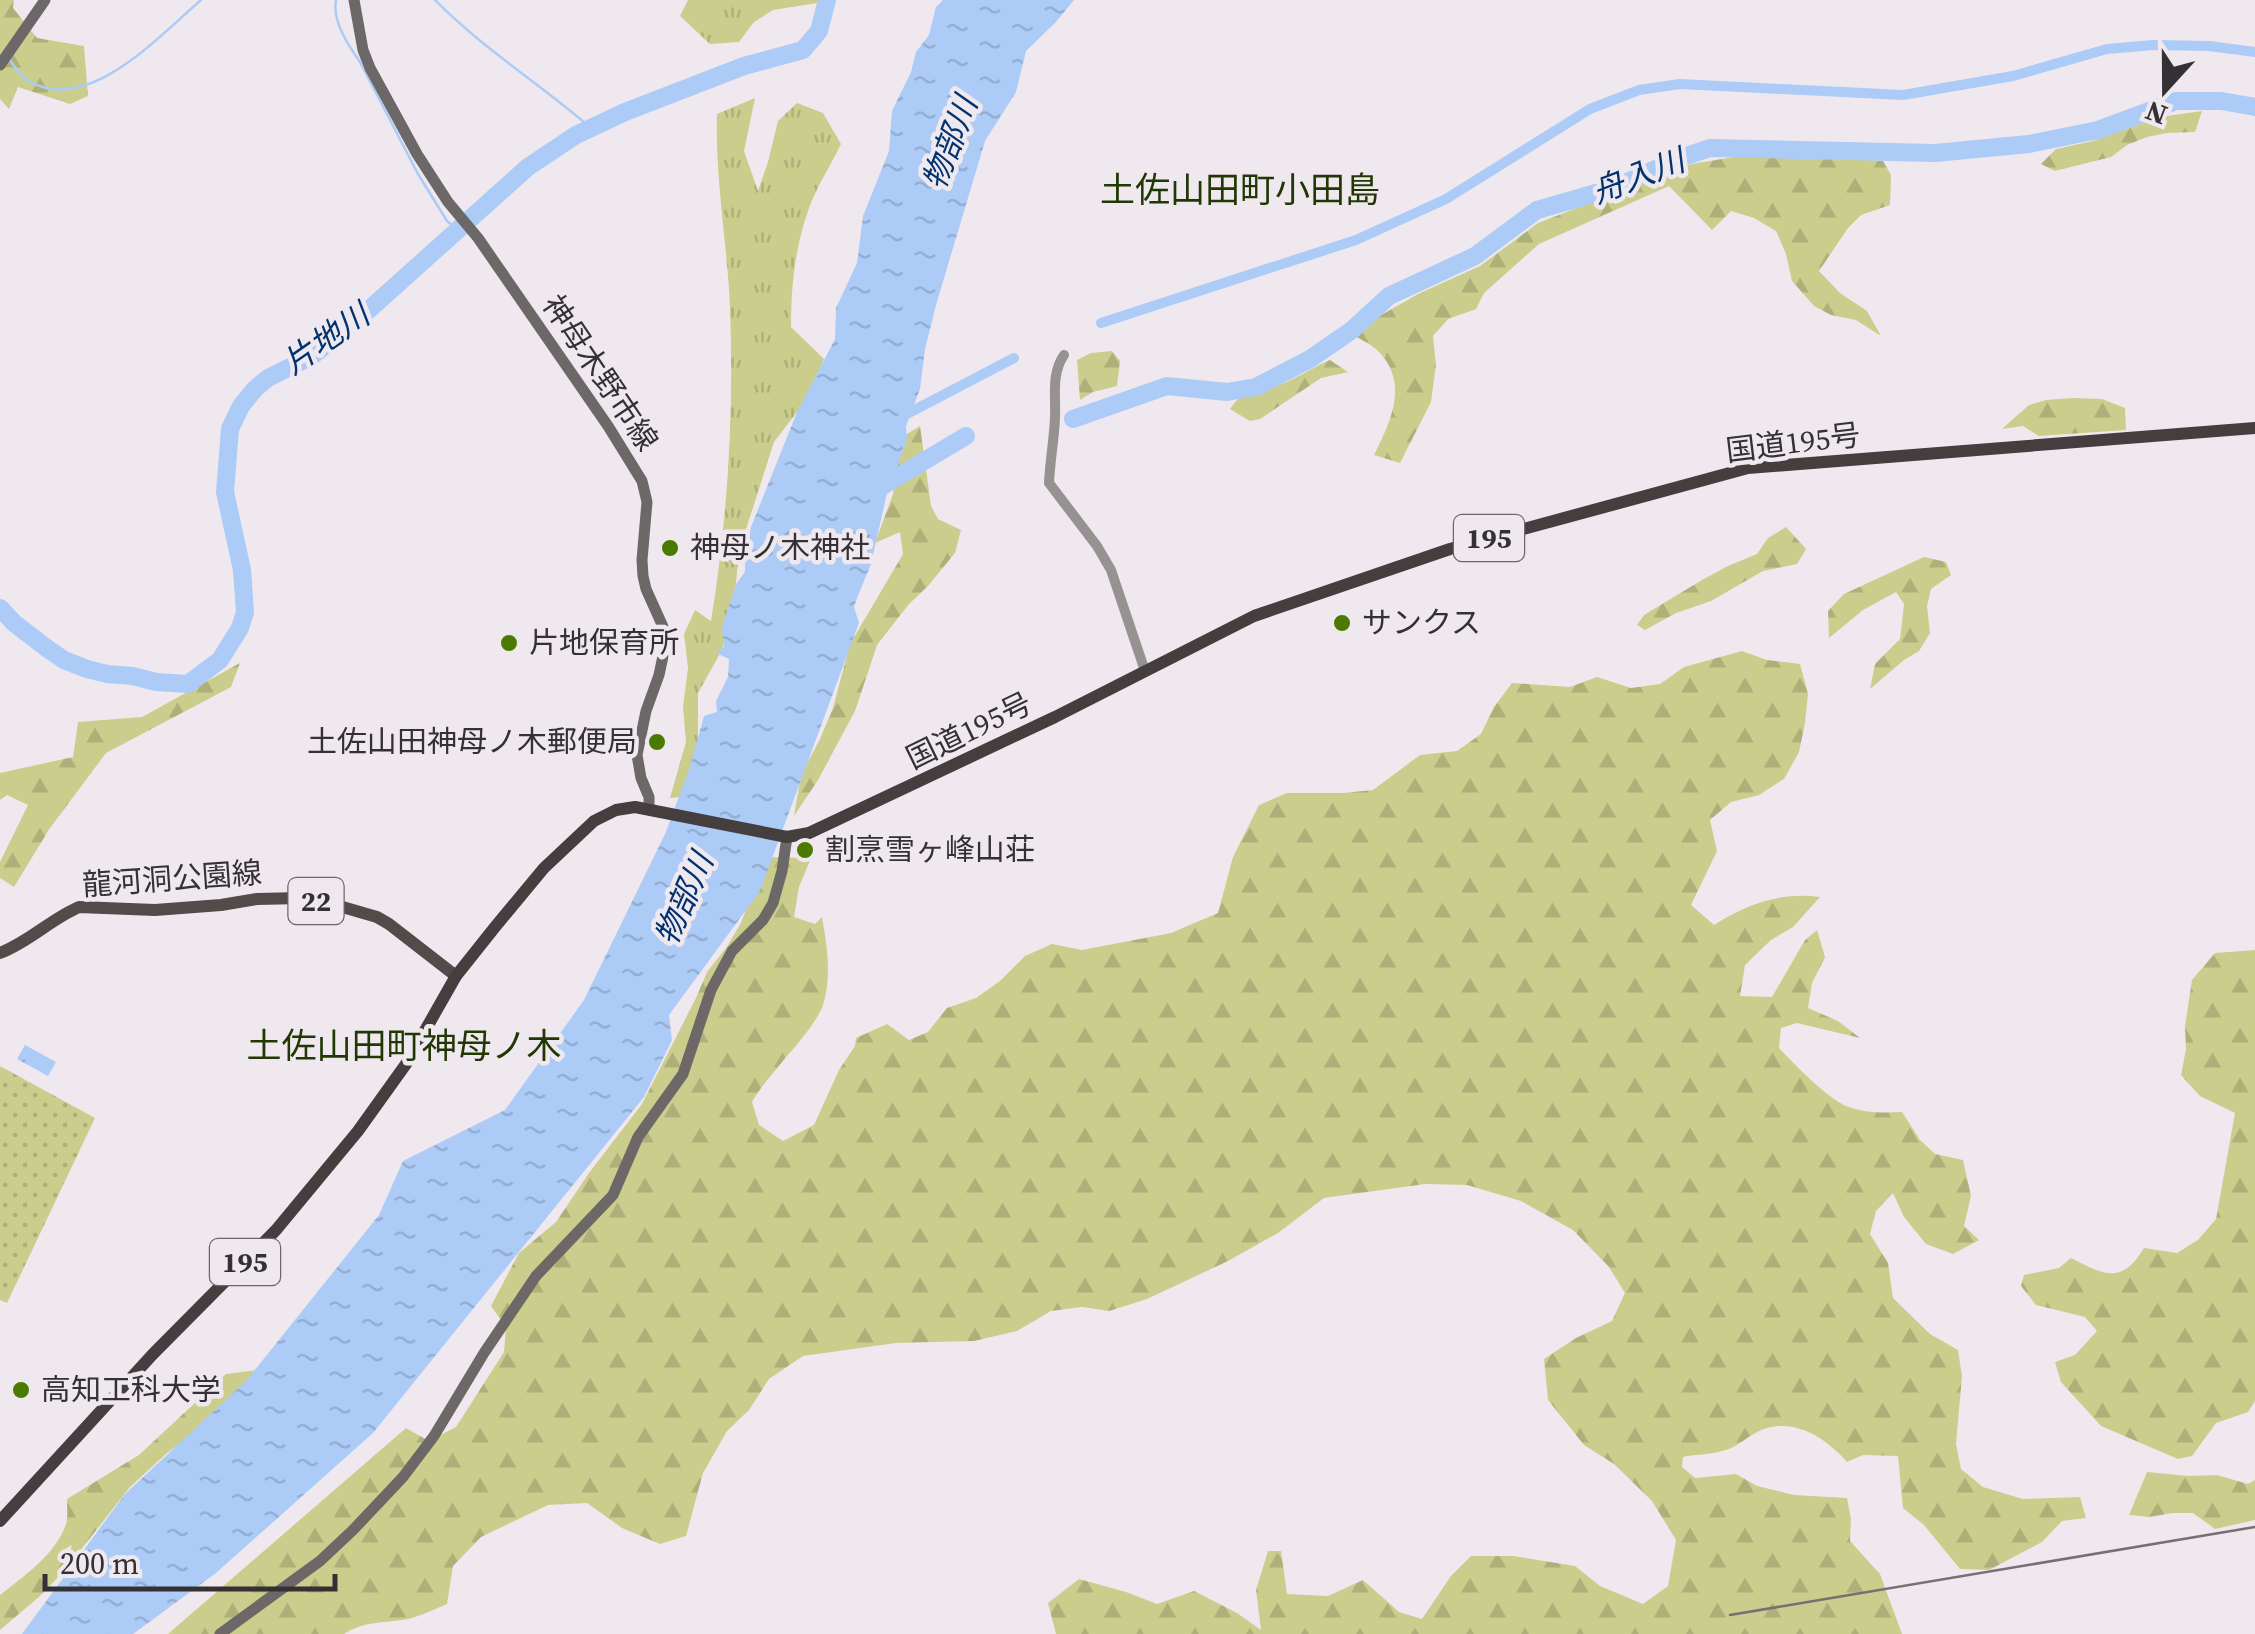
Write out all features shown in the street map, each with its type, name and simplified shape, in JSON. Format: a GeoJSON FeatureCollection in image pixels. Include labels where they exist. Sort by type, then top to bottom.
{"type":"FeatureCollection","features":[{"type":"Feature","properties":{"kind":"highway","name":"国道195号"},"geometry":{"type":"LineString","coordinates":[[0,1521],[154,1354],[276,1230],[406,1064],[456,976],[544,868],[594,821],[616,810],[634,807],[781,836],[810,833],[1056,717],[1254,616],[1450,549],[1748,468],[2255,428]]}},
{"type":"Feature","properties":{"kind":"main road"},"geometry":{"type":"LineString","coordinates":[[0,65],[45,0]]}},
{"type":"Feature","properties":{"kind":"main road","name":"神母木野市線"},"geometry":{"type":"LineString","coordinates":[[354,0],[370,68],[416,154],[608,426],[642,481],[648,516],[642,560],[646,589],[666,642],[638,754],[640,778],[655,811]]}},
{"type":"Feature","properties":{"kind":"main road"},"geometry":{"type":"LineString","coordinates":[[220,1634],[320,1561],[403,1477],[434,1436],[536,1276],[613,1195],[638,1136],[683,1074],[711,990],[732,951],[764,920],[773,903],[782,871],[781,836]]}},
{"type":"Feature","properties":{"kind":"main road","name":"龍河洞公園線"},"geometry":{"type":"LineString","coordinates":[[0,954],[79,907],[155,910],[282,897],[301,898],[376,918],[456,976]]}},
{"type":"Feature","properties":{"kind":"street"},"geometry":{"type":"LineString","coordinates":[[1064,354],[1053,394],[1055,416],[1048,483],[1111,570],[1145,670]]}},
{"type":"Feature","properties":{"kind":"green space"},"geometry":{"type":"Polygon","coordinates":[[[0,0],[14,0],[13,8],[37,38],[84,46],[88,96],[70,104],[18,87],[9,109],[0,99],[0,0]]]}},
{"type":"Feature","properties":{"kind":"green space"},"geometry":{"type":"Polygon","coordinates":[[[688,0],[836,0],[773,10],[754,22],[739,42],[710,44],[680,16],[688,0]]]}},
{"type":"Feature","properties":{"kind":"green space"},"geometry":{"type":"Polygon","coordinates":[[[755,98],[744,151],[758,191],[778,121],[797,103],[823,113],[841,144],[809,208],[793,282],[791,327],[824,359],[807,399],[774,442],[739,551],[734,605],[722,650],[698,693],[698,753],[682,797],[670,798],[686,742],[683,707],[688,668],[684,634],[695,610],[711,621],[728,464],[730,306],[717,114],[755,98]]]}},
{"type":"Feature","properties":{"kind":"green space"},"geometry":{"type":"Polygon","coordinates":[[[2202,111],[2195,132],[2147,137],[2111,157],[2055,171],[2041,164],[2056,149],[2093,141],[2160,117],[2202,111]]]}},
{"type":"Feature","properties":{"kind":"green space"},"geometry":{"type":"Polygon","coordinates":[[[1777,154],[1883,161],[1891,175],[1890,205],[1861,215],[1819,271],[1840,293],[1867,311],[1881,336],[1856,320],[1831,315],[1814,306],[1792,281],[1776,231],[1731,211],[1712,230],[1669,186],[1539,244],[1484,293],[1476,309],[1448,319],[1433,336],[1436,365],[1431,402],[1400,463],[1374,455],[1391,415],[1395,388],[1387,362],[1375,348],[1357,337],[1376,318],[1480,266],[1538,223],[1691,164],[1777,154]]]}},
{"type":"Feature","properties":{"kind":"green space"},"geometry":{"type":"Polygon","coordinates":[[[1112,351],[1120,361],[1117,386],[1080,400],[1077,360],[1091,353],[1112,351]]]}},
{"type":"Feature","properties":{"kind":"green space"},"geometry":{"type":"Polygon","coordinates":[[[1330,360],[1348,372],[1321,378],[1260,419],[1250,421],[1230,409],[1247,393],[1271,388],[1330,360]]]}},
{"type":"Feature","properties":{"kind":"green space"},"geometry":{"type":"Polygon","coordinates":[[[2072,398],[2102,399],[2125,408],[2126,430],[2039,436],[2023,426],[2002,429],[2029,405],[2072,398]]]}},
{"type":"Feature","properties":{"kind":"green space"},"geometry":{"type":"Polygon","coordinates":[[[920,426],[931,506],[938,519],[961,530],[955,553],[877,645],[855,711],[794,816],[801,775],[833,708],[850,644],[903,554],[900,532],[875,543],[893,494],[902,437],[920,426]]]}},
{"type":"Feature","properties":{"kind":"green space"},"geometry":{"type":"Polygon","coordinates":[[[1786,527],[1806,549],[1797,564],[1763,571],[1711,601],[1676,613],[1645,630],[1637,625],[1644,615],[1702,580],[1757,554],[1768,538],[1786,527]]]}},
{"type":"Feature","properties":{"kind":"green space"},"geometry":{"type":"Polygon","coordinates":[[[1924,557],[1946,562],[1951,575],[1931,589],[1927,606],[1930,633],[1919,651],[1870,689],[1875,664],[1900,639],[1904,604],[1896,592],[1863,610],[1829,638],[1828,611],[1844,594],[1924,557]]]}},
{"type":"Feature","properties":{"kind":"green space"},"geometry":{"type":"Polygon","coordinates":[[[1742,651],[1767,660],[1800,664],[1808,694],[1805,723],[1799,752],[1784,779],[1759,795],[1731,802],[1710,820],[1717,851],[1691,905],[1714,925],[1764,901],[1791,896],[1820,897],[1793,927],[1771,940],[1745,965],[1740,996],[1772,997],[1805,940],[1817,930],[1825,957],[1812,983],[1808,1008],[1838,1021],[1860,1038],[1797,1023],[1781,1028],[1779,1048],[1838,1102],[1867,1111],[1902,1112],[1920,1140],[1935,1154],[1963,1160],[1971,1196],[1964,1226],[1979,1240],[1953,1254],[1926,1244],[1904,1217],[1893,1193],[1876,1211],[1870,1234],[1888,1263],[1893,1298],[1930,1334],[1958,1350],[1962,1376],[1956,1444],[1961,1469],[1983,1487],[2023,1499],[2080,1497],[2086,1518],[2062,1521],[2042,1542],[1989,1570],[1960,1569],[1924,1525],[1903,1508],[1898,1456],[1863,1455],[1847,1462],[1810,1433],[1776,1426],[1728,1449],[1683,1457],[1682,1467],[1695,1478],[1736,1474],[1757,1486],[1794,1495],[1847,1498],[1850,1541],[1880,1574],[1902,1634],[1056,1634],[1048,1603],[1079,1579],[1157,1604],[1194,1591],[1261,1630],[1256,1590],[1268,1551],[1281,1551],[1287,1594],[1328,1596],[1363,1580],[1399,1612],[1422,1619],[1451,1576],[1471,1556],[1513,1556],[1575,1566],[1600,1586],[1643,1604],[1668,1586],[1676,1540],[1652,1501],[1614,1464],[1584,1445],[1548,1400],[1544,1359],[1612,1321],[1625,1293],[1609,1267],[1573,1230],[1521,1201],[1467,1185],[1425,1184],[1324,1198],[1278,1233],[1228,1261],[1147,1299],[1109,1311],[1082,1307],[1051,1311],[1017,1331],[974,1341],[896,1343],[803,1356],[769,1379],[749,1410],[727,1431],[703,1473],[686,1536],[660,1544],[622,1528],[587,1503],[548,1505],[481,1537],[453,1566],[447,1604],[418,1616],[367,1625],[344,1634],[168,1634],[406,1428],[429,1441],[456,1427],[504,1352],[506,1327],[491,1306],[519,1253],[556,1222],[642,1104],[707,972],[741,923],[765,857],[811,858],[799,887],[794,917],[815,924],[822,917],[828,961],[826,994],[820,1011],[752,1102],[759,1125],[783,1141],[814,1125],[856,1038],[887,1024],[909,1040],[928,1032],[947,1008],[976,998],[1025,956],[1052,944],[1082,950],[1171,933],[1218,913],[1233,857],[1259,805],[1287,793],[1373,790],[1420,755],[1457,751],[1481,734],[1512,683],[1570,687],[1597,677],[1631,688],[1660,684],[1684,667],[1742,651]]]}},
{"type":"Feature","properties":{"kind":"green space"},"geometry":{"type":"Polygon","coordinates":[[[240,663],[231,687],[106,753],[50,828],[14,887],[0,878],[0,862],[28,805],[7,795],[0,800],[0,773],[73,757],[78,722],[142,717],[240,663]]]}},
{"type":"Feature","properties":{"kind":"green space"},"geometry":{"type":"Polygon","coordinates":[[[2255,950],[2255,1401],[2248,1412],[2216,1423],[2192,1456],[2178,1459],[2101,1426],[2061,1382],[2055,1362],[2075,1355],[2097,1331],[2085,1317],[2036,1305],[2021,1286],[2024,1275],[2059,1268],[2071,1258],[2112,1273],[2128,1268],[2144,1248],[2177,1253],[2198,1240],[2216,1219],[2235,1113],[2200,1096],[2181,1075],[2185,1026],[2192,980],[2215,953],[2255,950]]]}},
{"type":"Feature","properties":{"kind":"green space"},"geometry":{"type":"Polygon","coordinates":[[[0,1066],[95,1118],[7,1303],[0,1300],[0,1066]]]}},
{"type":"Feature","properties":{"kind":"green space"},"geometry":{"type":"Polygon","coordinates":[[[257,1370],[243,1393],[130,1487],[65,1570],[0,1630],[0,1595],[55,1545],[66,1524],[67,1499],[139,1455],[226,1374],[257,1370]]]}},
{"type":"Feature","properties":{"kind":"green space"},"geometry":{"type":"Polygon","coordinates":[[[2147,1472],[2217,1475],[2248,1484],[2255,1480],[2255,1520],[2215,1529],[2193,1513],[2129,1515],[2147,1472]]]}},
{"type":"Feature","properties":{"kind":"water","name":"物部川"},"geometry":{"type":"Polygon","coordinates":[[[943,0],[1074,0],[1026,51],[1016,92],[985,141],[936,305],[920,389],[906,426],[907,440],[887,493],[871,564],[854,607],[859,623],[760,891],[669,1015],[672,1040],[644,1097],[373,1433],[216,1573],[133,1634],[22,1634],[125,1494],[246,1381],[379,1215],[403,1161],[505,1110],[584,1000],[665,834],[704,716],[717,712],[716,701],[728,677],[729,659],[716,653],[724,647],[722,627],[736,584],[745,572],[751,527],[797,412],[835,339],[836,308],[857,263],[863,216],[889,151],[892,111],[916,52],[929,35],[936,7],[943,0]]]}},
{"type":"Feature","properties":{"kind":"water"},"geometry":{"type":"Polygon","coordinates":[[[25,1045],[56,1062],[48,1076],[17,1059],[25,1045]]]}},
{"type":"Feature","properties":{"kind":"waterway"},"geometry":{"type":"LineString","coordinates":[[9,59],[30,82],[53,89],[76,88],[123,66],[201,0]]}},
{"type":"Feature","properties":{"kind":"waterway"},"geometry":{"type":"LineString","coordinates":[[336,0],[336,16],[346,40],[418,174],[447,221],[458,230]]}},
{"type":"Feature","properties":{"kind":"waterway"},"geometry":{"type":"LineString","coordinates":[[435,0],[591,128]]}},
{"type":"Feature","properties":{"kind":"waterway","name":"片地川"},"geometry":{"type":"LineString","coordinates":[[0,608],[64,660],[107,674],[188,684],[220,660],[245,612],[242,570],[225,492],[230,429],[255,389],[268,378],[312,356],[363,315],[528,167],[576,135],[625,112],[744,66],[803,50],[819,31],[827,0]]}},
{"type":"Feature","properties":{"kind":"waterway"},"geometry":{"type":"LineString","coordinates":[[1101,323],[1356,240],[1446,199],[1590,109],[1639,90],[1680,84],[1903,95],[2013,76],[2107,49],[2209,46],[2255,52]]}},
{"type":"Feature","properties":{"kind":"waterway","name":"舟入川"},"geometry":{"type":"LineString","coordinates":[[1073,419],[1167,386],[1227,392],[1256,387],[1310,359],[1352,330],[1389,296],[1475,256],[1537,210],[1617,187],[1710,148],[1935,153],[2029,144],[2098,130],[2176,101],[2221,101],[2255,107]]}},
{"type":"Feature","properties":{"kind":"waterway"},"geometry":{"type":"LineString","coordinates":[[903,416],[1014,358]]}},
{"type":"Feature","properties":{"kind":"waterway","name":"舟入川"},"geometry":{"type":"LineString","coordinates":[[874,491],[966,436]]}},
{"type":"Feature","properties":{"kind":"railway"},"geometry":{"type":"LineString","coordinates":[[1730,1615],[2255,1527]]}},
{"type":"Feature","properties":{"kind":"place","name":"神母ノ木神社"},"geometry":{"type":"Point","coordinates":[670,548]}},
{"type":"Feature","properties":{"kind":"place","name":"サンクス"},"geometry":{"type":"Point","coordinates":[1342,623]}},
{"type":"Feature","properties":{"kind":"place","name":"片地保育所"},"geometry":{"type":"Point","coordinates":[509,643]}},
{"type":"Feature","properties":{"kind":"place","name":"土佐山田神母ノ木郵便局"},"geometry":{"type":"Point","coordinates":[657,742]}},
{"type":"Feature","properties":{"kind":"place","name":"割烹雪ヶ峰山荘"},"geometry":{"type":"Point","coordinates":[805,850]}},
{"type":"Feature","properties":{"kind":"place","name":"高知工科大学"},"geometry":{"type":"Point","coordinates":[21,1390]}},
{"type":"Feature","properties":{"kind":"district","name":"土佐山田町小田島"},"geometry":{"type":"Point","coordinates":[1240,190]}},
{"type":"Feature","properties":{"kind":"district","name":"土佐山田町神母ノ木"},"geometry":{"type":"Point","coordinates":[404,1046]}}]}
